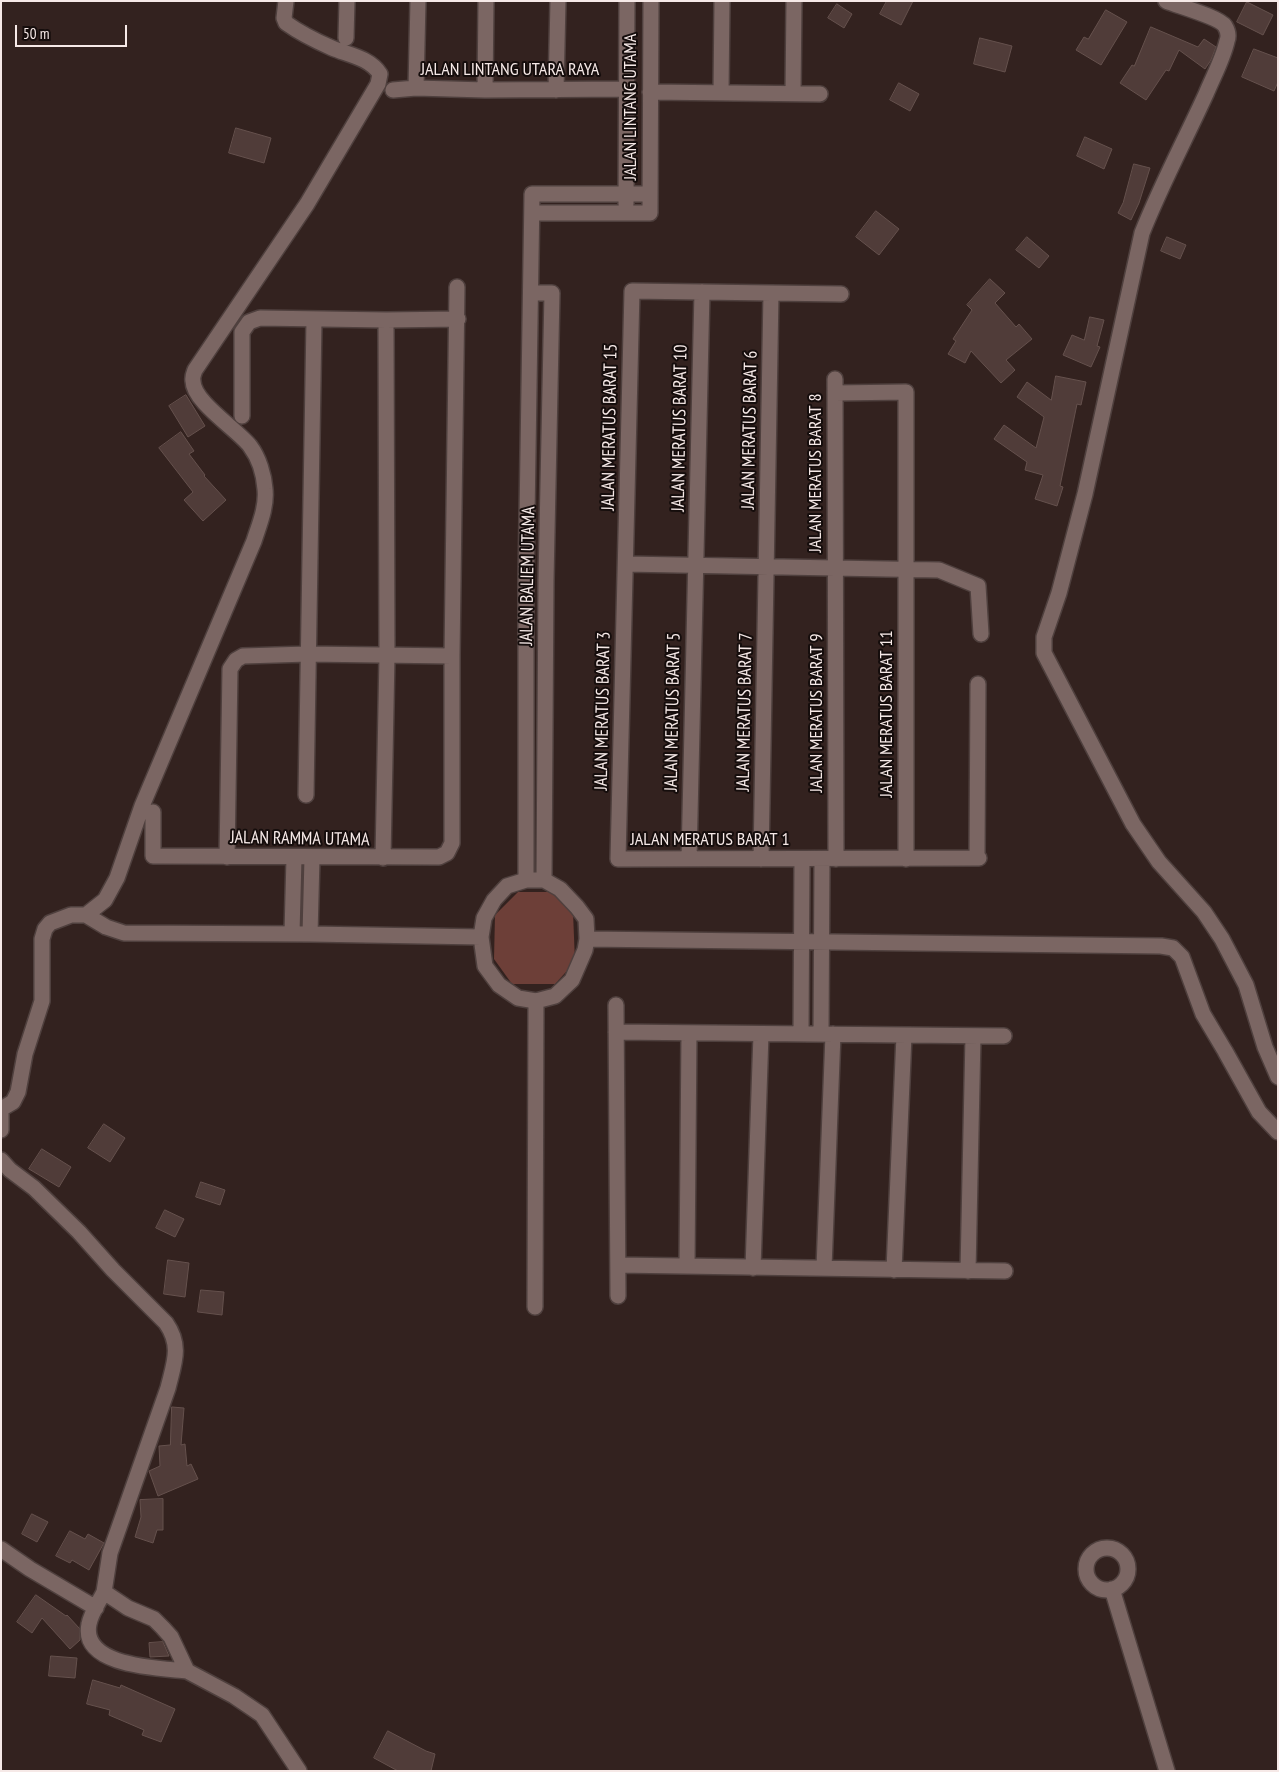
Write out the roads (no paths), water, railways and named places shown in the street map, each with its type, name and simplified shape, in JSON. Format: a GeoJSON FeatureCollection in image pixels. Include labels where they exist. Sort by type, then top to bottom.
{"type":"FeatureCollection","features":[{"type":"Feature","properties":{"kind":"street"},"geometry":{"type":"LineString","coordinates":[[86,915],[105,900],[116,878],[142,806],[254,541],[262,514],[266,491],[256,455],[249,444],[197,394],[192,380],[195,370],[307,204],[378,84],[380,74],[370,62],[331,48],[286,23],[284,18],[286,1]]}},
{"type":"Feature","properties":{"kind":"street"},"geometry":{"type":"LineString","coordinates":[[346,38],[347,1]]}},
{"type":"Feature","properties":{"kind":"street"},"geometry":{"type":"LineString","coordinates":[[416,88],[418,1]]}},
{"type":"Feature","properties":{"kind":"street"},"geometry":{"type":"LineString","coordinates":[[485,90],[486,1]]}},
{"type":"Feature","properties":{"kind":"street"},"geometry":{"type":"LineString","coordinates":[[556,90],[558,1]]}},
{"type":"Feature","properties":{"kind":"street","name":"JALAN LINTANG UTAMA"},"geometry":{"type":"LineString","coordinates":[[627,1],[626,213],[650,213],[651,1]]}},
{"type":"Feature","properties":{"kind":"street"},"geometry":{"type":"LineString","coordinates":[[721,92],[722,1]]}},
{"type":"Feature","properties":{"kind":"street"},"geometry":{"type":"LineString","coordinates":[[793,93],[794,1]]}},
{"type":"Feature","properties":{"kind":"street"},"geometry":{"type":"LineString","coordinates":[[1166,1],[1206,14],[1223,24],[1228,32],[1228,40],[1214,75],[1153,204],[1142,233],[1086,494],[1062,586],[1044,636],[1044,653],[1133,824],[1159,862],[1204,912],[1222,939],[1246,985],[1265,1047],[1278,1077]]}},
{"type":"Feature","properties":{"kind":"street","name":"JALAN LINTANG UTARA RAYA"},"geometry":{"type":"LineString","coordinates":[[393,90],[416,88],[485,90],[627,89]]}},
{"type":"Feature","properties":{"kind":"street"},"geometry":{"type":"LineString","coordinates":[[650,92],[820,94]]}},
{"type":"Feature","properties":{"kind":"street","name":"JALAN BALIEM UTAMA"},"geometry":{"type":"LineString","coordinates":[[526,880],[526,581],[532,194],[626,194]]}},
{"type":"Feature","properties":{"kind":"street"},"geometry":{"type":"LineString","coordinates":[[626,194],[650,194]]}},
{"type":"Feature","properties":{"kind":"street"},"geometry":{"type":"LineString","coordinates":[[532,213],[626,213]]}},
{"type":"Feature","properties":{"kind":"street"},"geometry":{"type":"LineString","coordinates":[[227,857],[230,669],[236,660],[243,656],[308,654],[452,656],[457,287]]}},
{"type":"Feature","properties":{"kind":"street","name":"JALAN MERATUS BARAT 15"},"geometry":{"type":"LineString","coordinates":[[626,564],[632,291],[702,292]]}},
{"type":"Feature","properties":{"kind":"street"},"geometry":{"type":"LineString","coordinates":[[702,292],[841,294]]}},
{"type":"Feature","properties":{"kind":"street","name":"JALAN MERATUS BARAT 10"},"geometry":{"type":"LineString","coordinates":[[696,565],[702,292]]}},
{"type":"Feature","properties":{"kind":"street","name":"JALAN BALIEM UTAMA"},"geometry":{"type":"LineString","coordinates":[[530,293],[552,293],[546,570],[544,880]]}},
{"type":"Feature","properties":{"kind":"street","name":"JALAN MERATUS BARAT 6"},"geometry":{"type":"LineString","coordinates":[[766,567],[771,293]]}},
{"type":"Feature","properties":{"kind":"street"},"geometry":{"type":"LineString","coordinates":[[242,416],[242,332],[249,322],[260,318],[314,320],[458,319]]}},
{"type":"Feature","properties":{"kind":"street"},"geometry":{"type":"LineString","coordinates":[[306,795],[314,320]]}},
{"type":"Feature","properties":{"kind":"street"},"geometry":{"type":"LineString","coordinates":[[383,858],[387,656],[386,320]]}},
{"type":"Feature","properties":{"kind":"street","name":"JALAN MERATUS BARAT 8"},"geometry":{"type":"LineString","coordinates":[[835,568],[835,386],[906,392]]}},
{"type":"Feature","properties":{"kind":"street","name":"JALAN MERATUS BARAT 11"},"geometry":{"type":"LineString","coordinates":[[906,392],[906,858]]}},
{"type":"Feature","properties":{"kind":"street"},"geometry":{"type":"LineString","coordinates":[[626,564],[939,570],[978,586],[981,634]]}},
{"type":"Feature","properties":{"kind":"street","name":"JALAN MERATUS BARAT 3"},"geometry":{"type":"LineString","coordinates":[[618,859],[626,564]]}},
{"type":"Feature","properties":{"kind":"street","name":"JALAN MERATUS BARAT 5"},"geometry":{"type":"LineString","coordinates":[[689,859],[696,565]]}},
{"type":"Feature","properties":{"kind":"street","name":"JALAN MERATUS BARAT 7"},"geometry":{"type":"LineString","coordinates":[[761,859],[766,567]]}},
{"type":"Feature","properties":{"kind":"street","name":"JALAN MERATUS BARAT 9"},"geometry":{"type":"LineString","coordinates":[[824,1268],[827,1034],[822,942],[829,859],[835,568]]}},
{"type":"Feature","properties":{"kind":"street","name":"JALAN RAMMA UTAMA"},"geometry":{"type":"LineString","coordinates":[[153,812],[153,856],[438,858],[446,853],[452,843],[452,656]]}},
{"type":"Feature","properties":{"kind":"street","name":"JALAN MERATUS BARAT 1"},"geometry":{"type":"LineString","coordinates":[[618,859],[978,858],[978,684]]}},
{"type":"Feature","properties":{"kind":"street"},"geometry":{"type":"LineString","coordinates":[[292,934],[294,858]]}},
{"type":"Feature","properties":{"kind":"street"},"geometry":{"type":"LineString","coordinates":[[310,934],[312,858]]}},
{"type":"Feature","properties":{"kind":"street"},"geometry":{"type":"LineString","coordinates":[[801,1034],[802,859]]}},
{"type":"Feature","properties":{"kind":"street"},"geometry":{"type":"LineString","coordinates":[[526,880],[544,880],[560,889],[586,919],[587,939],[585,950],[572,980],[555,996],[536,1001],[518,998],[499,985],[485,966],[480,937],[484,918],[494,900],[508,886],[526,880]]}},
{"type":"Feature","properties":{"kind":"street"},"geometry":{"type":"LineString","coordinates":[[1,1109],[13,1102],[18,1092],[26,1054],[42,1001],[42,939],[45,929],[50,923],[61,918],[71,915],[86,915],[106,927],[124,933],[480,937]]}},
{"type":"Feature","properties":{"kind":"street"},"geometry":{"type":"LineString","coordinates":[[587,939],[1161,946],[1173,948],[1182,957],[1202,1014],[1259,1112],[1278,1132]]}},
{"type":"Feature","properties":{"kind":"street"},"geometry":{"type":"LineString","coordinates":[[535,1307],[536,1001]]}},
{"type":"Feature","properties":{"kind":"street"},"geometry":{"type":"LineString","coordinates":[[616,1005],[618,1296]]}},
{"type":"Feature","properties":{"kind":"street"},"geometry":{"type":"LineString","coordinates":[[616,1032],[1004,1036]]}},
{"type":"Feature","properties":{"kind":"street"},"geometry":{"type":"LineString","coordinates":[[688,1266],[689,1033]]}},
{"type":"Feature","properties":{"kind":"street"},"geometry":{"type":"LineString","coordinates":[[752,1268],[761,1034]]}},
{"type":"Feature","properties":{"kind":"street"},"geometry":{"type":"LineString","coordinates":[[894,1270],[904,1035]]}},
{"type":"Feature","properties":{"kind":"street"},"geometry":{"type":"LineString","coordinates":[[968,1271],[973,1036]]}},
{"type":"Feature","properties":{"kind":"street"},"geometry":{"type":"LineString","coordinates":[[1,1114],[1,1130]]}},
{"type":"Feature","properties":{"kind":"street"},"geometry":{"type":"LineString","coordinates":[[1,1160],[10,1170],[34,1188],[72,1225],[166,1324],[172,1332],[176,1344],[175,1361],[168,1388],[110,1553],[104,1592],[89,1623],[88,1633],[93,1645],[100,1653],[125,1663],[187,1671],[234,1696],[262,1716],[299,1771]]}},
{"type":"Feature","properties":{"kind":"street"},"geometry":{"type":"LineString","coordinates":[[618,1266],[1005,1271]]}},
{"type":"Feature","properties":{"kind":"street"},"geometry":{"type":"LineString","coordinates":[[1,1550],[96,1608]]}},
{"type":"Feature","properties":{"kind":"street"},"geometry":{"type":"LineString","coordinates":[[1112,1590],[1167,1771]]}},
{"type":"Feature","properties":{"kind":"street"},"geometry":{"type":"LineString","coordinates":[[104,1592],[128,1608],[154,1619],[171,1638],[187,1671]]}}]}
